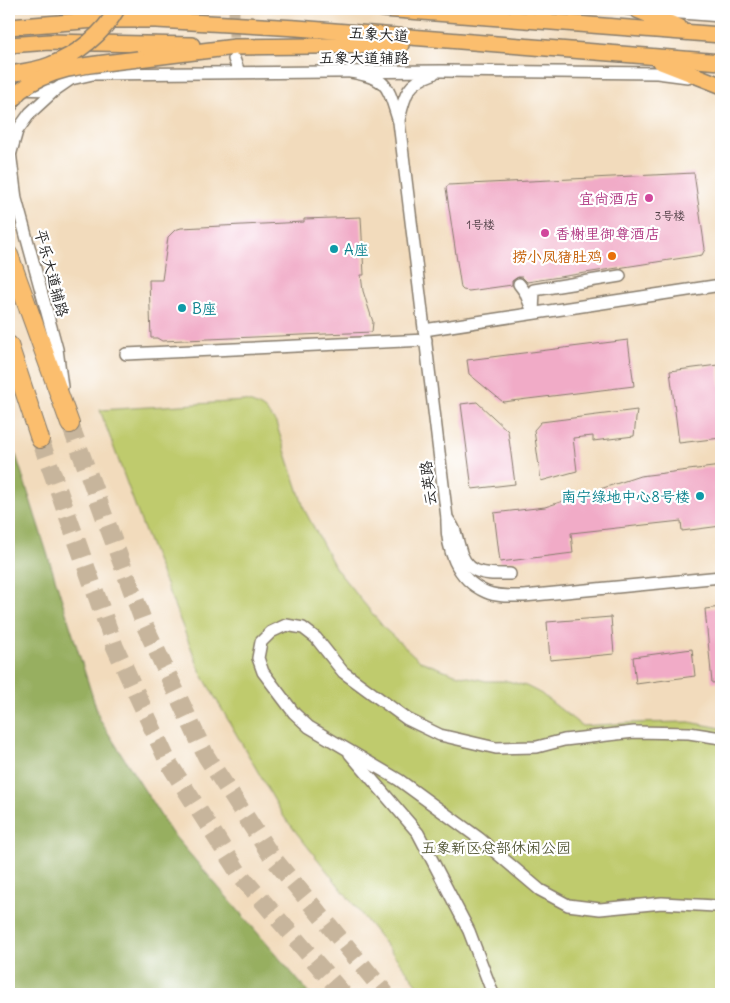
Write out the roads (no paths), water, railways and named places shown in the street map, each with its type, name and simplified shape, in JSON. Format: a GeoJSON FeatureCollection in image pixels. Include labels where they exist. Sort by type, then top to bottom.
{"type":"FeatureCollection","features":[{"type":"Feature","properties":{"kind":"highway"},"geometry":{"type":"LineString","coordinates":[[9,255],[68,418]]}},
{"type":"Feature","properties":{"kind":"highway"},"geometry":{"type":"LineString","coordinates":[[9,345],[40,439]]}},
{"type":"Feature","properties":{"kind":"main road"},"geometry":{"type":"LineString","coordinates":[[9,74],[50,65],[83,47],[109,23],[117,9]]}},
{"type":"Feature","properties":{"kind":"main road","name":"五象大道"},"geometry":{"type":"LineString","coordinates":[[383,9],[721,35]]}},
{"type":"Feature","properties":{"kind":"main road"},"geometry":{"type":"LineString","coordinates":[[456,9],[483,16]]}},
{"type":"Feature","properties":{"kind":"main road"},"geometry":{"type":"LineString","coordinates":[[632,9],[692,33]]}},
{"type":"Feature","properties":{"kind":"main road","name":"五象大道"},"geometry":{"type":"LineString","coordinates":[[9,27],[96,20],[156,20],[492,43],[721,62]]}},
{"type":"Feature","properties":{"kind":"main road"},"geometry":{"type":"LineString","coordinates":[[9,45],[50,42],[149,43],[235,53]]}},
{"type":"Feature","properties":{"kind":"main road"},"geometry":{"type":"LineString","coordinates":[[9,106],[19,92],[42,78],[72,69],[138,59],[235,53],[492,43]]}},
{"type":"Feature","properties":{"kind":"main road"},"geometry":{"type":"LineString","coordinates":[[646,56],[721,85]]}},
{"type":"Feature","properties":{"kind":"street"},"geometry":{"type":"LineString","coordinates":[[632,9],[721,16]]}},
{"type":"Feature","properties":{"kind":"street"},"geometry":{"type":"LineString","coordinates":[[704,15],[721,9]]}},
{"type":"Feature","properties":{"kind":"street"},"geometry":{"type":"LineString","coordinates":[[235,53],[239,72]]}},
{"type":"Feature","properties":{"kind":"street"},"geometry":{"type":"LineString","coordinates":[[399,122],[404,98],[410,87],[419,79],[442,71]]}},
{"type":"Feature","properties":{"kind":"street","name":"五象大道辅路"},"geometry":{"type":"LineString","coordinates":[[10,153],[17,131],[30,113],[55,90],[71,79],[93,74],[442,71],[657,73],[690,77],[721,85]]}},
{"type":"Feature","properties":{"kind":"street"},"geometry":{"type":"LineString","coordinates":[[351,72],[372,76],[382,82],[389,91],[399,122]]}},
{"type":"Feature","properties":{"kind":"street"},"geometry":{"type":"LineString","coordinates":[[9,89],[55,90]]}},
{"type":"Feature","properties":{"kind":"street","name":"云英路"},"geometry":{"type":"LineString","coordinates":[[399,122],[447,518],[446,536],[452,555],[464,576],[486,592],[505,596],[524,596],[721,577]]}},
{"type":"Feature","properties":{"kind":"street","name":"平乐大道辅路"},"geometry":{"type":"LineString","coordinates":[[10,153],[16,199],[57,349],[68,418]]}},
{"type":"Feature","properties":{"kind":"street"},"geometry":{"type":"LineString","coordinates":[[533,313],[534,290],[620,276]]}},
{"type":"Feature","properties":{"kind":"street"},"geometry":{"type":"LineString","coordinates":[[519,284],[525,292],[533,313]]}},
{"type":"Feature","properties":{"kind":"street"},"geometry":{"type":"LineString","coordinates":[[126,354],[425,335],[533,313],[720,285]]}},
{"type":"Feature","properties":{"kind":"street"},"geometry":{"type":"LineString","coordinates":[[447,518],[456,530],[459,548],[468,567],[477,572],[510,574]]}},
{"type":"Feature","properties":{"kind":"street"},"geometry":{"type":"LineString","coordinates":[[721,738],[688,732],[634,732],[564,740],[537,746],[496,748],[440,735],[407,719],[343,672],[316,638],[303,628],[286,626],[271,632],[261,642],[258,658],[262,672],[294,713],[309,727],[400,780],[480,839],[540,890],[568,905],[600,909],[662,903],[721,907]]}},
{"type":"Feature","properties":{"kind":"street"},"geometry":{"type":"LineString","coordinates":[[346,749],[374,784],[403,814],[418,833],[469,932],[493,994]]}},
{"type":"Feature","properties":{"kind":"tunnel"},"geometry":{"type":"LineString","coordinates":[[234,9],[234,54]]}},
{"type":"Feature","properties":{"kind":"tunnel"},"geometry":{"type":"LineString","coordinates":[[70,424],[145,626],[206,756],[272,857],[386,994]]}},
{"type":"Feature","properties":{"kind":"tunnel"},"geometry":{"type":"LineString","coordinates":[[40,439],[115,647],[168,762],[240,875],[343,994]]}},
{"type":"Feature","properties":{"kind":"place","name":"宜尚酒店"},"geometry":{"type":"Point","coordinates":[649,198]}},
{"type":"Feature","properties":{"kind":"place","name":"香榭里御尊酒店"},"geometry":{"type":"Point","coordinates":[545,233]}},
{"type":"Feature","properties":{"kind":"place","name":"A座"},"geometry":{"type":"Point","coordinates":[334,249]}},
{"type":"Feature","properties":{"kind":"place","name":"捞小凤猪肚鸡"},"geometry":{"type":"Point","coordinates":[612,256]}},
{"type":"Feature","properties":{"kind":"place","name":"B座"},"geometry":{"type":"Point","coordinates":[182,308]}},
{"type":"Feature","properties":{"kind":"place","name":"南宁绿地中心8号楼"},"geometry":{"type":"Point","coordinates":[700,496]}},
{"type":"Feature","properties":{"kind":"park label","name":"五象新区总部休闲公园"},"geometry":{"type":"Point","coordinates":[496,847]}}]}
